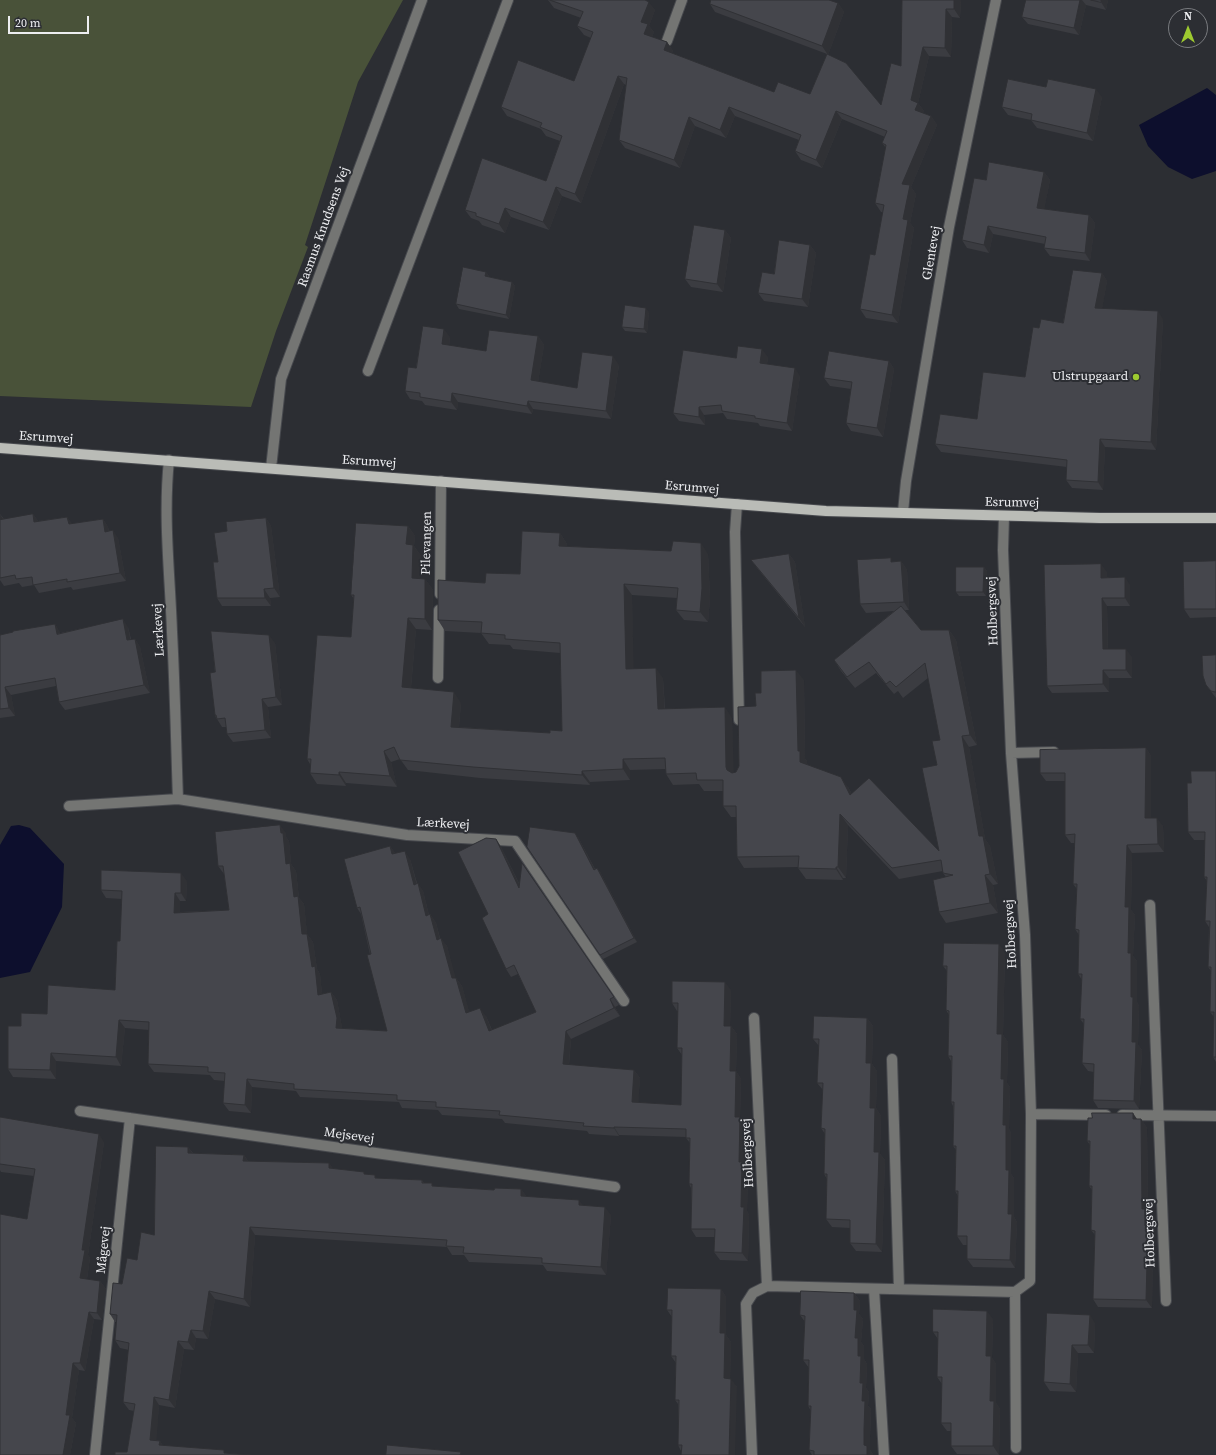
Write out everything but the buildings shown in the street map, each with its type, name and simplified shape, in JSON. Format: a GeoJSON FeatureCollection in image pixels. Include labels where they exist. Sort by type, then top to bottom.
{"type":"FeatureCollection","features":[{"type":"Feature","properties":{"kind":"main road","name":"Esrumvej"},"geometry":{"type":"LineString","coordinates":[[0,448],[826,511],[1004,516],[1216,518]]}},
{"type":"Feature","properties":{"kind":"street","name":"Rasmus Knudsens Vej"},"geometry":{"type":"LineString","coordinates":[[271,468],[281,380],[422,0]]}},
{"type":"Feature","properties":{"kind":"street"},"geometry":{"type":"LineString","coordinates":[[368,371],[508,0]]}},
{"type":"Feature","properties":{"kind":"street"},"geometry":{"type":"LineString","coordinates":[[667,41],[682,0]]}},
{"type":"Feature","properties":{"kind":"street","name":"Glentevej"},"geometry":{"type":"LineString","coordinates":[[903,512],[906,481],[949,227],[996,0]]}},
{"type":"Feature","properties":{"kind":"street","name":"Lærkevej"},"geometry":{"type":"LineString","coordinates":[[169,460],[166,494],[166,524],[172,632],[178,799]]}},
{"type":"Feature","properties":{"kind":"street","name":"Pilevangen"},"geometry":{"type":"LineString","coordinates":[[438,678],[441,481]]}},
{"type":"Feature","properties":{"kind":"street","name":"Esrumvej"},"geometry":{"type":"LineString","coordinates":[[737,504],[735,532],[739,730]]}},
{"type":"Feature","properties":{"kind":"street","name":"Holbergsvej"},"geometry":{"type":"LineString","coordinates":[[1004,516],[1003,550],[1011,753],[1025,935],[1031,1114],[1030,1281],[1016,1292]]}},
{"type":"Feature","properties":{"kind":"street"},"geometry":{"type":"LineString","coordinates":[[1011,753],[1066,751]]}},
{"type":"Feature","properties":{"kind":"street","name":"Lærkevej"},"geometry":{"type":"LineString","coordinates":[[69,806],[178,799],[407,835],[515,841],[624,1001]]}},
{"type":"Feature","properties":{"kind":"street","name":"Holbergsvej"},"geometry":{"type":"LineString","coordinates":[[1150,905],[1166,1301]]}},
{"type":"Feature","properties":{"kind":"street","name":"Holbergsvej"},"geometry":{"type":"LineString","coordinates":[[754,1018],[767,1286]]}},
{"type":"Feature","properties":{"kind":"street"},"geometry":{"type":"LineString","coordinates":[[892,1059],[899,1289]]}},
{"type":"Feature","properties":{"kind":"street","name":"Mejsevej"},"geometry":{"type":"LineString","coordinates":[[80,1111],[615,1187]]}},
{"type":"Feature","properties":{"kind":"street"},"geometry":{"type":"LineString","coordinates":[[1031,1114],[1216,1116]]}},
{"type":"Feature","properties":{"kind":"street","name":"Mågevej"},"geometry":{"type":"LineString","coordinates":[[95,1455],[130,1118]]}},
{"type":"Feature","properties":{"kind":"street"},"geometry":{"type":"LineString","coordinates":[[752,1455],[746,1304],[753,1293],[767,1286],[1016,1292],[1016,1448]]}},
{"type":"Feature","properties":{"kind":"street"},"geometry":{"type":"LineString","coordinates":[[874,1289],[884,1455]]}},
{"type":"Feature","properties":{"kind":"green space"},"geometry":{"type":"Polygon","coordinates":[[[0,0],[403,0],[358,82],[305,245],[308,247],[276,331],[251,407],[0,396],[0,0]]]}},
{"type":"Feature","properties":{"kind":"water"},"geometry":{"type":"Polygon","coordinates":[[[1207,88],[1216,95],[1216,171],[1192,179],[1168,167],[1148,146],[1139,125],[1207,88]]]}},
{"type":"Feature","properties":{"kind":"water"},"geometry":{"type":"Polygon","coordinates":[[[19,825],[30,828],[64,864],[62,907],[30,972],[0,978],[0,845],[11,826],[19,825]]]}},
{"type":"Feature","properties":{"kind":"place","name":"Ulstrupgaard"},"geometry":{"type":"Point","coordinates":[1136,377]}}]}
